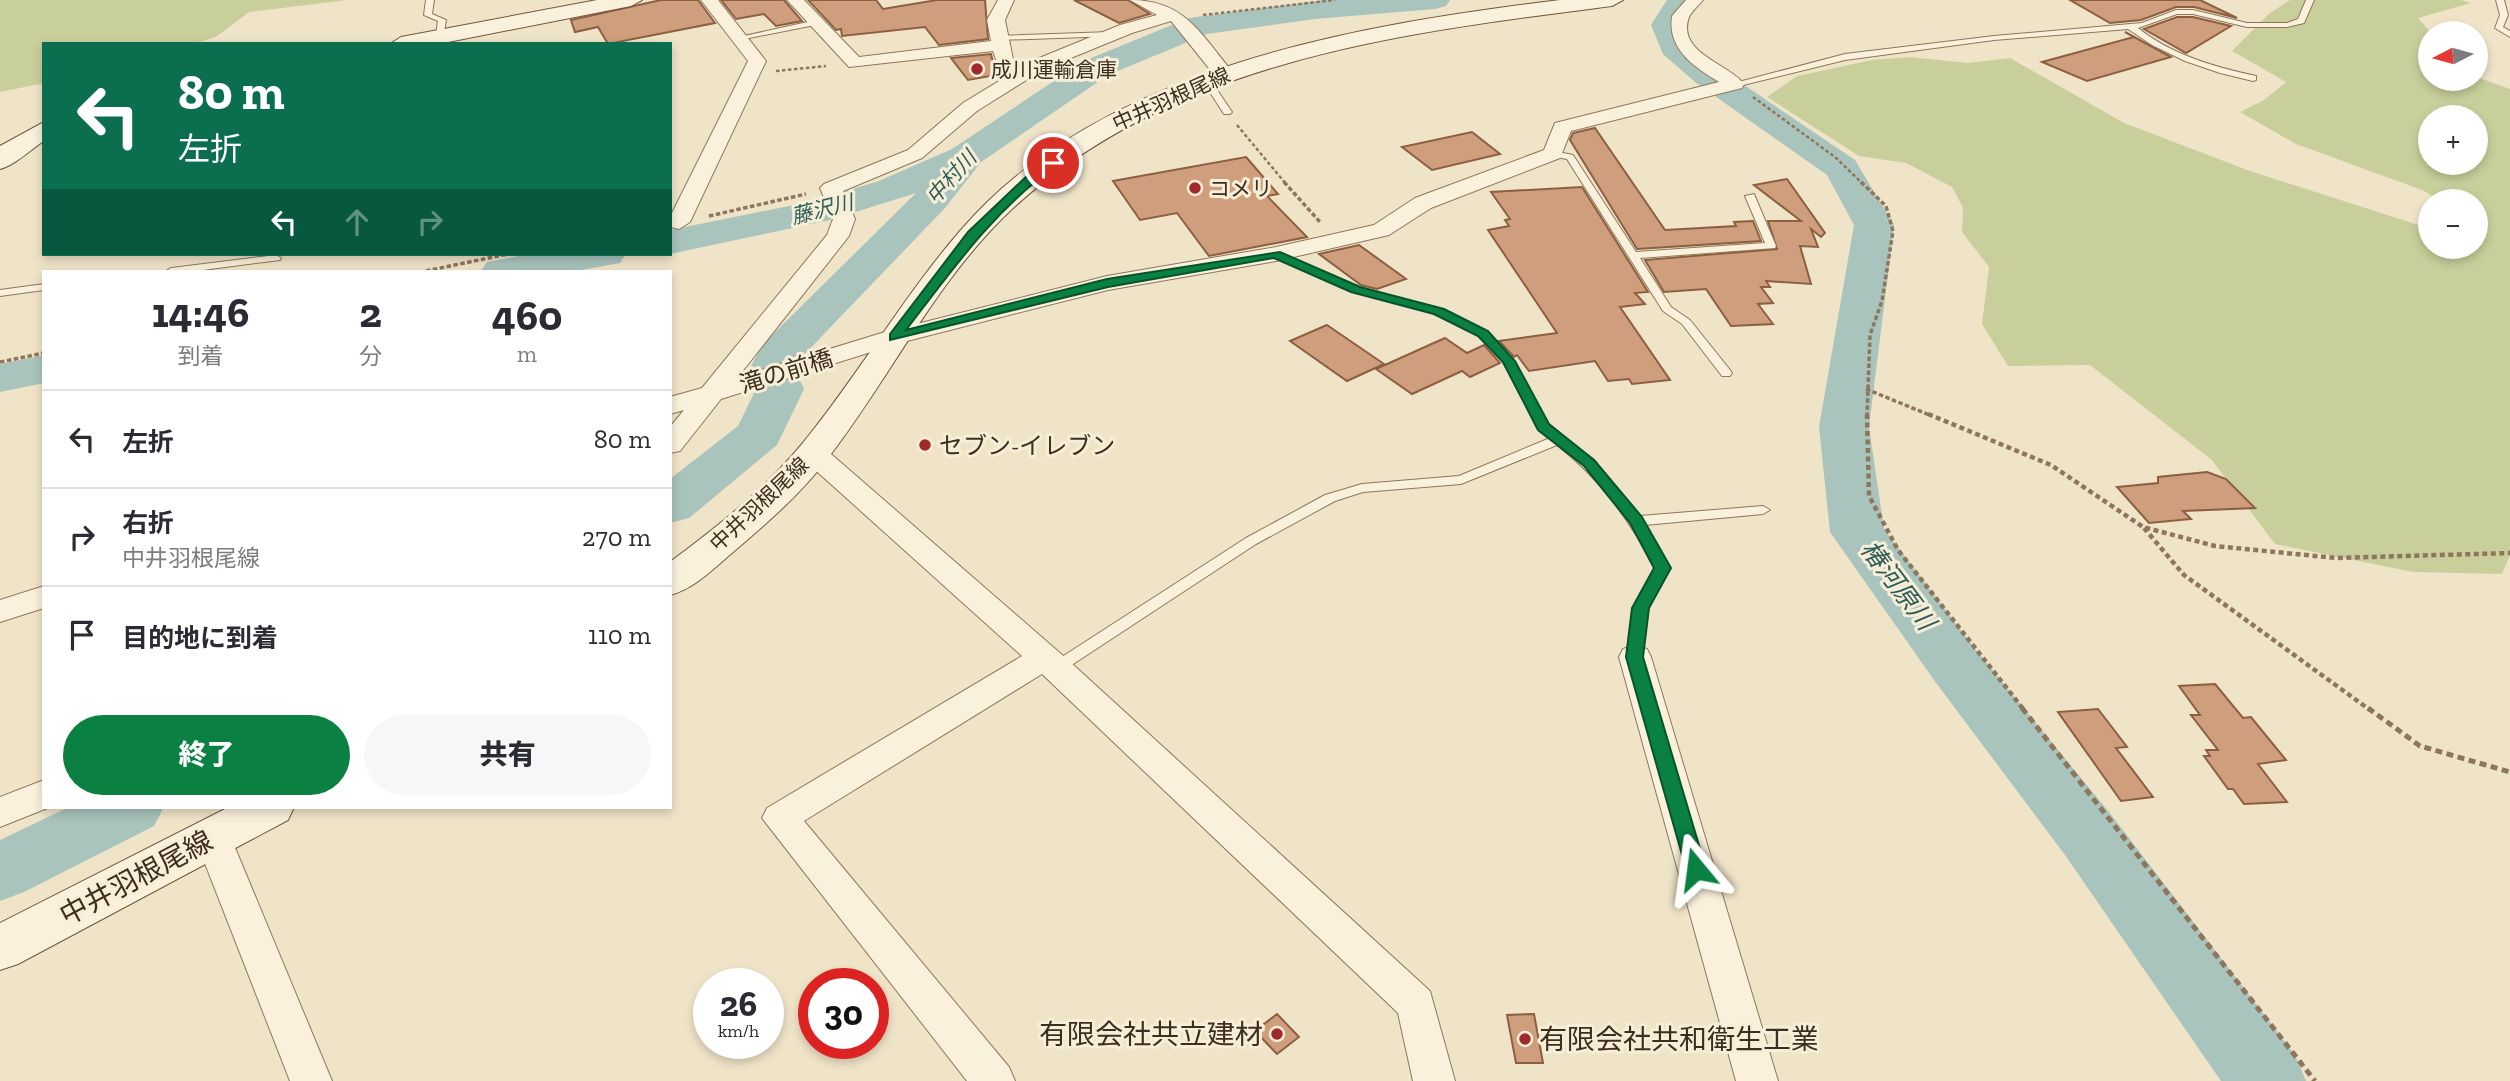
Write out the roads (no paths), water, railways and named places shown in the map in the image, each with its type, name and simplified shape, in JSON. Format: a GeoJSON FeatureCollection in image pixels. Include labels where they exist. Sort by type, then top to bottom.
{"type":"FeatureCollection","features":[{"type":"Feature","properties":{"kind":"main road"},"geometry":{"type":"LineString","coordinates":[[421,42],[631,0]]}},
{"type":"Feature","properties":{"kind":"main road","name":"中井羽根尾線"},"geometry":{"type":"LineString","coordinates":[[672,580],[744,525],[813,453],[894,337],[972,234],[1033,177],[1132,113],[1215,77],[1345,38],[1435,22],[1612,0]]}},
{"type":"Feature","properties":{"kind":"main road"},"geometry":{"type":"LineString","coordinates":[[0,161],[8,152],[42,131]]}},
{"type":"Feature","properties":{"kind":"main road","name":"中井羽根尾線"},"geometry":{"type":"LineString","coordinates":[[0,948],[267,809]]}},
{"type":"Feature","properties":{"kind":"street"},"geometry":{"type":"LineString","coordinates":[[679,222],[757,61],[709,0]]}},
{"type":"Feature","properties":{"kind":"street"},"geometry":{"type":"LineString","coordinates":[[795,0],[855,63],[1000,41]]}},
{"type":"Feature","properties":{"kind":"street"},"geometry":{"type":"LineString","coordinates":[[1006,0],[996,20],[1010,81]]}},
{"type":"Feature","properties":{"kind":"street"},"geometry":{"type":"LineString","coordinates":[[1138,0],[1177,17],[1200,42],[1215,77]]}},
{"type":"Feature","properties":{"kind":"street"},"geometry":{"type":"LineString","coordinates":[[1695,0],[1681,15],[1680,36],[1693,54],[1731,85]]}},
{"type":"Feature","properties":{"kind":"street"},"geometry":{"type":"LineString","coordinates":[[672,443],[718,392],[838,236],[845,219],[831,188],[915,153],[970,107],[1010,81],[1111,34],[1177,17]]}},
{"type":"Feature","properties":{"kind":"street"},"geometry":{"type":"LineString","coordinates":[[1553,154],[1562,127],[1731,85]]}},
{"type":"Feature","properties":{"kind":"street","name":"滝の前橋"},"geometry":{"type":"LineString","coordinates":[[672,405],[894,337],[1107,283],[1276,254],[1381,230],[1423,204],[1553,154]]}},
{"type":"Feature","properties":{"kind":"street"},"geometry":{"type":"LineString","coordinates":[[813,453],[1050,663],[1416,1004],[1434,1081]]}},
{"type":"Feature","properties":{"kind":"street"},"geometry":{"type":"LineString","coordinates":[[0,611],[42,598]]}},
{"type":"Feature","properties":{"kind":"street"},"geometry":{"type":"LineString","coordinates":[[1635,657],[1757,1081]]}},
{"type":"Feature","properties":{"kind":"street"},"geometry":{"type":"LineString","coordinates":[[994,1081],[780,818],[1050,663]]}},
{"type":"Feature","properties":{"kind":"street"},"geometry":{"type":"LineString","coordinates":[[0,812],[42,795]]}},
{"type":"Feature","properties":{"kind":"street"},"geometry":{"type":"LineString","coordinates":[[213,838],[311,1081]]}},
{"type":"Feature","properties":{"kind":"lane"},"geometry":{"type":"LineString","coordinates":[[430,0],[428,15],[442,20],[441,40]]}},
{"type":"Feature","properties":{"kind":"lane"},"geometry":{"type":"LineString","coordinates":[[1731,85],[1845,57],[1994,38],[2143,25],[2163,15],[2184,12],[2247,25],[2287,25],[2301,21],[2310,0]]}},
{"type":"Feature","properties":{"kind":"lane"},"geometry":{"type":"LineString","coordinates":[[2500,0],[2504,15],[2499,28],[2510,35]]}},
{"type":"Feature","properties":{"kind":"lane"},"geometry":{"type":"LineString","coordinates":[[739,38],[817,22]]}},
{"type":"Feature","properties":{"kind":"lane"},"geometry":{"type":"LineString","coordinates":[[2130,26],[2151,40],[2223,72],[2253,78]]}},
{"type":"Feature","properties":{"kind":"lane"},"geometry":{"type":"LineString","coordinates":[[1000,41],[1111,34]]}},
{"type":"Feature","properties":{"kind":"lane"},"geometry":{"type":"LineString","coordinates":[[1215,77],[1227,112]]}},
{"type":"Feature","properties":{"kind":"lane"},"geometry":{"type":"LineString","coordinates":[[1553,154],[1570,157],[1667,309],[1686,322],[1726,373]]}},
{"type":"Feature","properties":{"kind":"lane"},"geometry":{"type":"LineString","coordinates":[[1633,254],[1771,246],[1750,195]]}},
{"type":"Feature","properties":{"kind":"lane"},"geometry":{"type":"LineString","coordinates":[[1276,254],[1356,289],[1439,312],[1483,334],[1508,361],[1543,427],[1589,463],[1636,521],[1662,568],[1640,608],[1635,657]]}},
{"type":"Feature","properties":{"kind":"lane"},"geometry":{"type":"LineString","coordinates":[[179,270],[276,258]]}},
{"type":"Feature","properties":{"kind":"lane"},"geometry":{"type":"LineString","coordinates":[[0,293],[42,287]]}},
{"type":"Feature","properties":{"kind":"lane"},"geometry":{"type":"LineString","coordinates":[[1050,663],[1251,541],[1330,498],[1362,488],[1461,481],[1557,440]]}},
{"type":"Feature","properties":{"kind":"lane"},"geometry":{"type":"LineString","coordinates":[[1636,521],[1763,510]]}},
{"type":"Feature","properties":{"kind":"waterway","name":"中村川"},"geometry":{"type":"LineString","coordinates":[[672,504],[759,434],[780,389],[772,370],[778,355],[931,200],[968,154],[1096,68],[1200,25],[1315,10],[1435,0]]}},
{"type":"Feature","properties":{"kind":"waterway","name":"椿河原川"},"geometry":{"type":"LineString","coordinates":[[1682,0],[1667,25],[1674,47],[1707,75],[1842,168],[1874,225],[1844,427],[1857,532],[1955,665],[2089,836],[2267,1081]]}},
{"type":"Feature","properties":{"kind":"waterway","name":"藤沢川"},"geometry":{"type":"LineString","coordinates":[[672,242],[816,212],[893,189],[954,160]]}},
{"type":"Feature","properties":{"kind":"waterway","name":"藤沢川"},"geometry":{"type":"LineString","coordinates":[[508,270],[593,256]]}},
{"type":"Feature","properties":{"kind":"waterway","name":"藤沢川"},"geometry":{"type":"LineString","coordinates":[[0,378],[42,369]]}},
{"type":"Feature","properties":{"kind":"waterway","name":"中村川"},"geometry":{"type":"LineString","coordinates":[[0,872],[127,809]]}},
{"type":"Feature","properties":{"kind":"place","name":"成川運輸倉庫"},"geometry":{"type":"Point","coordinates":[977,69]}},
{"type":"Feature","properties":{"kind":"place","name":"コメリ"},"geometry":{"type":"Point","coordinates":[1195,188]}},
{"type":"Feature","properties":{"kind":"place","name":"セブン-イレブン"},"geometry":{"type":"Point","coordinates":[925,445]}},
{"type":"Feature","properties":{"kind":"place","name":"有限会社共立建材"},"geometry":{"type":"Point","coordinates":[1277,1034]}},
{"type":"Feature","properties":{"kind":"place","name":"有限会社共和衛生工業"},"geometry":{"type":"Point","coordinates":[1525,1039]}}]}
